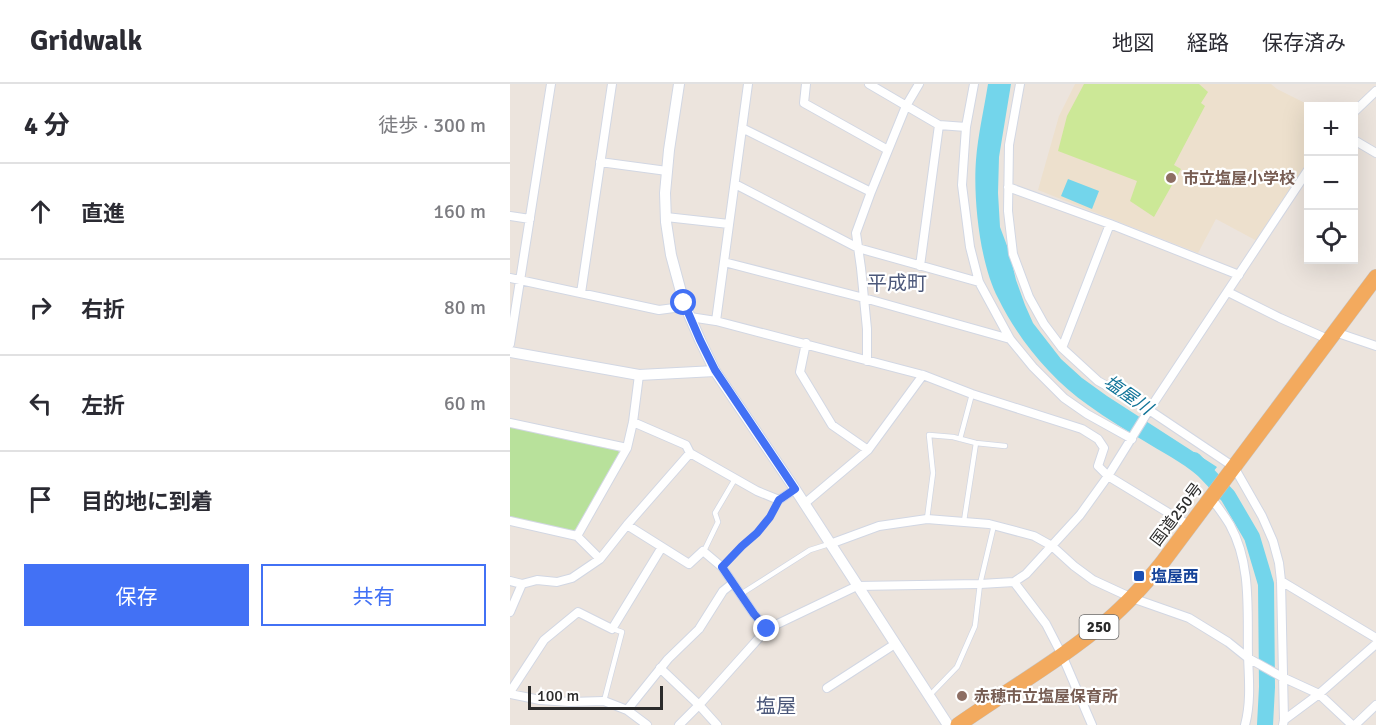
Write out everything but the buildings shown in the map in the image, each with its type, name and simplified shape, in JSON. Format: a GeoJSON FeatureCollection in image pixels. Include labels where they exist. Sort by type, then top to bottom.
{"type":"FeatureCollection","features":[{"type":"Feature","properties":{"kind":"highway","name":"国道250号"},"geometry":{"type":"LineString","coordinates":[[958,725],[1062,655],[1092,633],[1132,598],[1162,563],[1376,278]]}},
{"type":"Feature","properties":{"kind":"street"},"geometry":{"type":"LineString","coordinates":[[510,344],[551,84]]}},
{"type":"Feature","properties":{"kind":"street"},"geometry":{"type":"LineString","coordinates":[[581,293],[612,84]]}},
{"type":"Feature","properties":{"kind":"street"},"geometry":{"type":"LineString","coordinates":[[679,84],[665,193],[671,255],[684,303],[715,370],[948,725]]}},
{"type":"Feature","properties":{"kind":"street"},"geometry":{"type":"LineString","coordinates":[[716,321],[748,84]]}},
{"type":"Feature","properties":{"kind":"street"},"geometry":{"type":"LineString","coordinates":[[806,84],[804,103],[888,150]]}},
{"type":"Feature","properties":{"kind":"street"},"geometry":{"type":"LineString","coordinates":[[869,84],[939,125],[966,127]]}},
{"type":"Feature","properties":{"kind":"street"},"geometry":{"type":"LineString","coordinates":[[867,361],[867,329],[856,232],[906,106],[919,84]]}},
{"type":"Feature","properties":{"kind":"street"},"geometry":{"type":"LineString","coordinates":[[974,84],[966,127],[962,185],[970,246],[979,282],[1010,339],[1033,367],[1064,398],[1087,414],[1132,439]]}},
{"type":"Feature","properties":{"kind":"street"},"geometry":{"type":"LineString","coordinates":[[1020,84],[1009,145],[1008,210],[1013,254],[1029,297],[1044,324],[1062,348],[1098,381],[1149,410],[1234,467],[1262,516],[1273,541],[1278,563],[1281,581],[1283,723]]}},
{"type":"Feature","properties":{"kind":"street"},"geometry":{"type":"LineString","coordinates":[[1358,108],[1376,92],[1368,84]]}},
{"type":"Feature","properties":{"kind":"street"},"geometry":{"type":"LineString","coordinates":[[920,266],[939,125]]}},
{"type":"Feature","properties":{"kind":"street"},"geometry":{"type":"LineString","coordinates":[[742,128],[871,192]]}},
{"type":"Feature","properties":{"kind":"street"},"geometry":{"type":"LineString","coordinates":[[1358,143],[1376,153]]}},
{"type":"Feature","properties":{"kind":"street"},"geometry":{"type":"LineString","coordinates":[[600,162],[667,171]]}},
{"type":"Feature","properties":{"kind":"street"},"geometry":{"type":"LineString","coordinates":[[679,725],[767,629],[858,586],[1014,582],[1026,574],[1080,515],[1108,476],[1304,176]]}},
{"type":"Feature","properties":{"kind":"street"},"geometry":{"type":"LineString","coordinates":[[735,184],[858,248],[979,282]]}},
{"type":"Feature","properties":{"kind":"street"},"geometry":{"type":"LineString","coordinates":[[1008,187],[1239,275]]}},
{"type":"Feature","properties":{"kind":"street"},"geometry":{"type":"LineString","coordinates":[[510,216],[530,219]]}},
{"type":"Feature","properties":{"kind":"street"},"geometry":{"type":"LineString","coordinates":[[666,217],[729,224]]}},
{"type":"Feature","properties":{"kind":"street"},"geometry":{"type":"LineString","coordinates":[[1062,348],[1110,224]]}},
{"type":"Feature","properties":{"kind":"street"},"geometry":{"type":"LineString","coordinates":[[724,262],[1010,339]]}},
{"type":"Feature","properties":{"kind":"street"},"geometry":{"type":"LineString","coordinates":[[510,278],[659,310],[674,308],[684,303]]}},
{"type":"Feature","properties":{"kind":"street"},"geometry":{"type":"LineString","coordinates":[[1228,292],[1280,318],[1333,336],[1376,346]]}},
{"type":"Feature","properties":{"kind":"street"},"geometry":{"type":"LineString","coordinates":[[690,317],[806,343],[923,375],[972,394],[1082,429],[1098,439],[1104,448],[1098,466],[1108,476],[1190,526]]}},
{"type":"Feature","properties":{"kind":"street"},"geometry":{"type":"LineString","coordinates":[[806,343],[800,372],[832,425],[868,450]]}},
{"type":"Feature","properties":{"kind":"street"},"geometry":{"type":"LineString","coordinates":[[510,352],[639,375],[715,370]]}},
{"type":"Feature","properties":{"kind":"street"},"geometry":{"type":"LineString","coordinates":[[576,536],[627,447],[633,422],[639,375]]}},
{"type":"Feature","properties":{"kind":"street"},"geometry":{"type":"LineString","coordinates":[[804,504],[868,450],[923,375]]}},
{"type":"Feature","properties":{"kind":"street"},"geometry":{"type":"LineString","coordinates":[[633,422],[686,445],[690,453],[757,491],[779,500],[795,489]]}},
{"type":"Feature","properties":{"kind":"street"},"geometry":{"type":"LineString","coordinates":[[510,423],[627,447]]}},
{"type":"Feature","properties":{"kind":"street"},"geometry":{"type":"LineString","coordinates":[[510,581],[522,584],[537,580],[557,582],[572,579],[600,559],[690,453]]}},
{"type":"Feature","properties":{"kind":"street"},"geometry":{"type":"LineString","coordinates":[[1211,498],[1230,526],[1244,562],[1247,589],[1249,693],[1245,725]]}},
{"type":"Feature","properties":{"kind":"street"},"geometry":{"type":"LineString","coordinates":[[830,544],[879,526],[927,519],[994,525],[1034,536],[1052,546],[1093,580],[1132,598],[1188,618],[1228,642],[1248,658],[1319,694],[1353,725],[1376,705]]}},
{"type":"Feature","properties":{"kind":"street"},"geometry":{"type":"LineString","coordinates":[[510,521],[576,536],[600,559]]}},
{"type":"Feature","properties":{"kind":"street"},"geometry":{"type":"LineString","coordinates":[[627,525],[689,564],[703,551],[722,567],[767,629]]}},
{"type":"Feature","properties":{"kind":"street"},"geometry":{"type":"LineString","coordinates":[[647,725],[627,710],[604,701],[540,700],[510,693],[544,640],[578,612],[612,629],[662,547]]}},
{"type":"Feature","properties":{"kind":"street"},"geometry":{"type":"LineString","coordinates":[[1281,581],[1376,638]]}},
{"type":"Feature","properties":{"kind":"street"},"geometry":{"type":"LineString","coordinates":[[1014,582],[1046,624],[1092,725]]}},
{"type":"Feature","properties":{"kind":"street"},"geometry":{"type":"LineString","coordinates":[[627,710],[660,668],[699,629],[723,591],[733,583]]}},
{"type":"Feature","properties":{"kind":"street"},"geometry":{"type":"LineString","coordinates":[[510,612],[522,584]]}},
{"type":"Feature","properties":{"kind":"street"},"geometry":{"type":"LineString","coordinates":[[827,688],[895,644]]}},
{"type":"Feature","properties":{"kind":"street"},"geometry":{"type":"LineString","coordinates":[[1283,723],[1376,644]]}},
{"type":"Feature","properties":{"kind":"street"},"geometry":{"type":"LineString","coordinates":[[660,668],[717,725]]}},
{"type":"Feature","properties":{"kind":"lane"},"geometry":{"type":"LineString","coordinates":[[960,440],[972,394]]}},
{"type":"Feature","properties":{"kind":"lane"},"geometry":{"type":"LineString","coordinates":[[927,519],[933,472],[929,435],[1005,446]]}},
{"type":"Feature","properties":{"kind":"lane"},"geometry":{"type":"LineString","coordinates":[[964,521],[976,443]]}},
{"type":"Feature","properties":{"kind":"lane"},"geometry":{"type":"LineString","coordinates":[[703,551],[718,522],[715,513],[735,479]]}},
{"type":"Feature","properties":{"kind":"lane"},"geometry":{"type":"LineString","coordinates":[[722,567],[757,533],[770,517],[779,500]]}},
{"type":"Feature","properties":{"kind":"lane"},"geometry":{"type":"LineString","coordinates":[[930,696],[957,667],[975,626],[980,584],[994,525]]}},
{"type":"Feature","properties":{"kind":"lane"},"geometry":{"type":"LineString","coordinates":[[741,594],[810,550],[830,544]]}},
{"type":"Feature","properties":{"kind":"lane"},"geometry":{"type":"LineString","coordinates":[[604,701],[622,632],[612,629]]}},
{"type":"Feature","properties":{"kind":"shaded area","name":"市立塩屋小学校"},"geometry":{"type":"Polygon","coordinates":[[[1075,84],[1271,84],[1304,102],[1304,171],[1257,241],[1216,219],[1198,253],[1038,190],[1059,116],[1075,84]]]}},
{"type":"Feature","properties":{"kind":"green space"},"geometry":{"type":"Polygon","coordinates":[[[1084,84],[1199,84],[1208,92],[1201,103],[1205,106],[1174,165],[1181,169],[1154,217],[1130,201],[1137,181],[1058,151],[1067,116],[1084,84]]]}},
{"type":"Feature","properties":{"kind":"green space"},"geometry":{"type":"Polygon","coordinates":[[[510,427],[618,450],[620,455],[576,529],[572,531],[510,519],[510,427]]]}},
{"type":"Feature","properties":{"kind":"water"},"geometry":{"type":"Polygon","coordinates":[[[988,84],[1011,84],[999,157],[1000,227],[1016,280],[1033,323],[1061,359],[1082,378],[1217,467],[1205,482],[1185,466],[1074,395],[1037,357],[1006,313],[987,268],[977,212],[976,160],[988,84]]]}},
{"type":"Feature","properties":{"kind":"water"},"geometry":{"type":"Polygon","coordinates":[[[1068,179],[1099,191],[1092,209],[1061,196],[1068,179]]]}},
{"type":"Feature","properties":{"kind":"waterway","name":"塩屋川"},"geometry":{"type":"LineString","coordinates":[[1194,460],[1228,496],[1252,537],[1266,584],[1265,725]]}},
{"type":"Feature","properties":{"kind":"place","name":"市立塩屋小学校"},"geometry":{"type":"Point","coordinates":[1171,178]}},
{"type":"Feature","properties":{"kind":"place","name":"塩屋西"},"geometry":{"type":"Point","coordinates":[1139,576]}},
{"type":"Feature","properties":{"kind":"place","name":"赤穂市立塩屋保育所"},"geometry":{"type":"Point","coordinates":[962,696]}},
{"type":"Feature","properties":{"kind":"district","name":"平成町"},"geometry":{"type":"Point","coordinates":[897,283]}},
{"type":"Feature","properties":{"kind":"district","name":"塩屋"},"geometry":{"type":"Point","coordinates":[776,706]}},
{"type":"Feature","properties":{"kind":"route"},"geometry":{"type":"LineString","coordinates":[[684,303],[715,370],[795,489],[779,500],[770,517],[757,533],[722,567],[767,629]]}}]}
